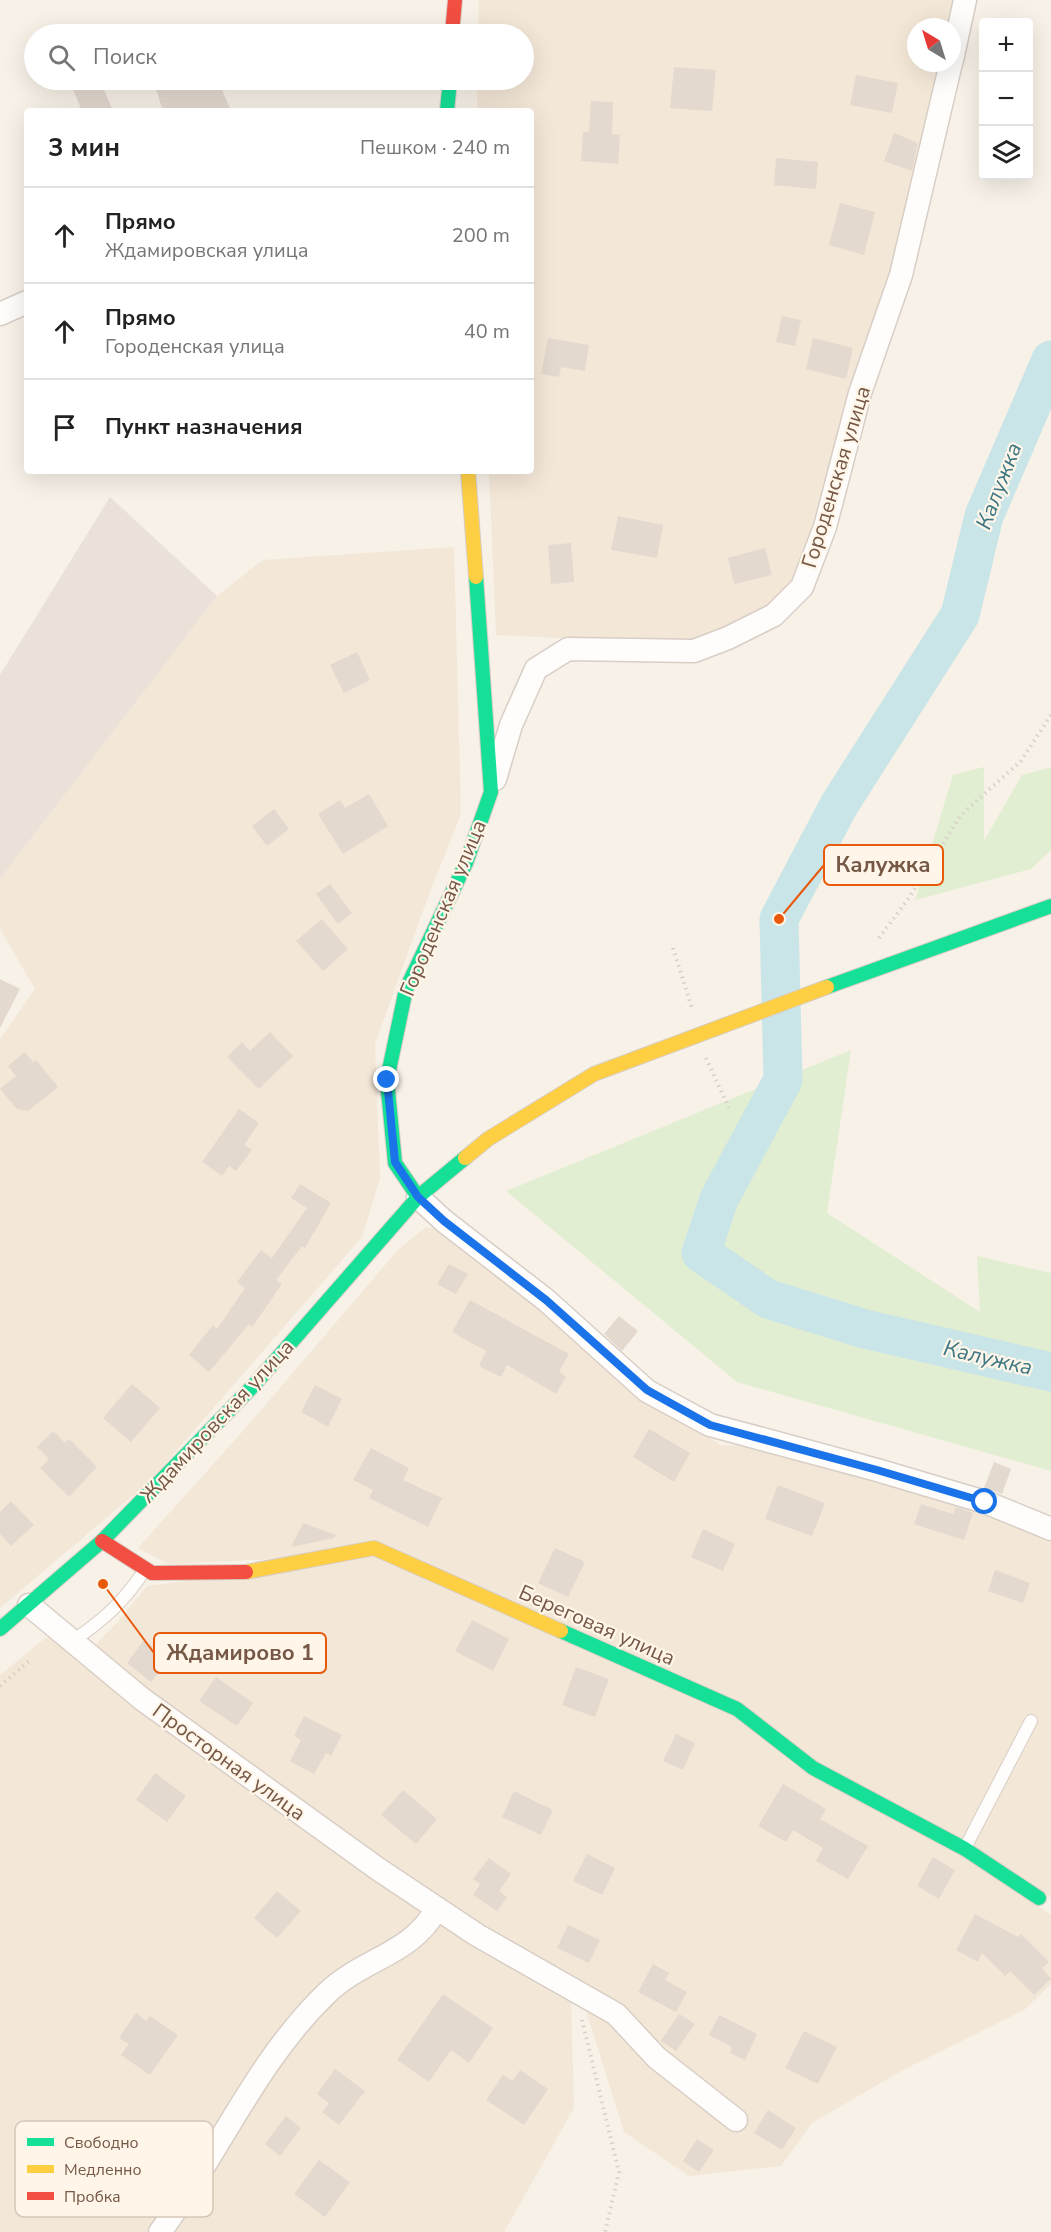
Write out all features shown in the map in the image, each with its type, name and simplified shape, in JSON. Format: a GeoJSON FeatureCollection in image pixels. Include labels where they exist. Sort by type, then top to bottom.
{"type":"FeatureCollection","features":[{"type":"Feature","properties":{"kind":"street"},"geometry":{"type":"LineString","coordinates":[[454,24],[455,0]]}},
{"type":"Feature","properties":{"kind":"street","name":"Городенская улица"},"geometry":{"type":"LineString","coordinates":[[961,19],[965,0]]}},
{"type":"Feature","properties":{"kind":"street","name":"Городенская улица"},"geometry":{"type":"LineString","coordinates":[[418,1197],[395,1162],[387,1080],[406,989],[466,863],[511,725],[536,669],[568,649],[694,651],[728,638],[774,615],[802,587],[825,527],[861,393],[901,275],[950,72]]}},
{"type":"Feature","properties":{"kind":"street"},"geometry":{"type":"LineString","coordinates":[[447,108],[449,90]]}},
{"type":"Feature","properties":{"kind":"street"},"geometry":{"type":"LineString","coordinates":[[0,314],[24,303]]}},
{"type":"Feature","properties":{"kind":"street","name":"Городенская улица"},"geometry":{"type":"LineString","coordinates":[[468,474],[491,792]]}},
{"type":"Feature","properties":{"kind":"street","name":"Ждамировская улица"},"geometry":{"type":"LineString","coordinates":[[0,1629],[102,1541],[255,1385],[418,1197],[488,1139],[594,1074],[698,1033],[1051,906]]}},
{"type":"Feature","properties":{"kind":"street"},"geometry":{"type":"LineString","coordinates":[[418,1197],[444,1221],[546,1300],[647,1390],[710,1425],[974,1499],[1051,1529]]}},
{"type":"Feature","properties":{"kind":"street","name":"Береговая улица"},"geometry":{"type":"LineString","coordinates":[[102,1541],[152,1573],[256,1572],[374,1548],[737,1709],[813,1768],[965,1849],[1039,1898]]}},
{"type":"Feature","properties":{"kind":"street","name":"Просторная улица"},"geometry":{"type":"LineString","coordinates":[[29,1605],[74,1640],[142,1699],[437,1908],[477,1935],[616,2014],[657,2058],[736,2120]]}},
{"type":"Feature","properties":{"kind":"street"},"geometry":{"type":"LineString","coordinates":[[213,2153],[281,2046],[327,1992],[362,1966],[404,1947],[428,1925],[437,1908]]}},
{"type":"Feature","properties":{"kind":"street"},"geometry":{"type":"LineString","coordinates":[[160,2232],[171,2217]]}},
{"type":"Feature","properties":{"kind":"lane"},"geometry":{"type":"LineString","coordinates":[[74,1640],[103,1620],[125,1600],[146,1569]]}},
{"type":"Feature","properties":{"kind":"lane"},"geometry":{"type":"LineString","coordinates":[[965,1849],[1031,1721]]}},
{"type":"Feature","properties":{"kind":"path"},"geometry":{"type":"LineString","coordinates":[[876,942],[909,898],[961,815],[1021,760],[1051,715]]}},
{"type":"Feature","properties":{"kind":"path"},"geometry":{"type":"LineString","coordinates":[[673,948],[694,1014]]}},
{"type":"Feature","properties":{"kind":"path"},"geometry":{"type":"LineString","coordinates":[[706,1057],[729,1108]]}},
{"type":"Feature","properties":{"kind":"path"},"geometry":{"type":"LineString","coordinates":[[0,1686],[29,1661]]}},
{"type":"Feature","properties":{"kind":"path"},"geometry":{"type":"LineString","coordinates":[[575,1991],[619,2172],[605,2232]]}},
{"type":"Feature","properties":{"kind":"shaded area"},"geometry":{"type":"Polygon","coordinates":[[[479,0],[957,0],[954,18],[907,18],[907,72],[943,72],[891,286],[798,579],[766,608],[729,628],[681,644],[496,635],[489,474],[534,474],[534,108],[477,108],[477,90],[534,90],[534,24],[478,24],[479,0]]]}},
{"type":"Feature","properties":{"kind":"shaded area"},"geometry":{"type":"Polygon","coordinates":[[[110,497],[217,596],[0,879],[0,675],[110,497]]]}},
{"type":"Feature","properties":{"kind":"shaded area"},"geometry":{"type":"Polygon","coordinates":[[[454,547],[461,814],[428,897],[375,1044],[380,1178],[362,1237],[151,1480],[0,1608],[0,1039],[35,989],[0,929],[0,879],[217,596],[263,560],[454,547]]]}},
{"type":"Feature","properties":{"kind":"shaded area"},"geometry":{"type":"Polygon","coordinates":[[[426,1227],[449,1233],[619,1376],[722,1446],[759,1443],[989,1509],[1051,1536],[1051,1898],[972,1845],[372,1540],[316,1557],[168,1564],[138,1548],[243,1431],[398,1250],[426,1227]]]}},
{"type":"Feature","properties":{"kind":"shaded area"},"geometry":{"type":"Polygon","coordinates":[[[373,1554],[733,1714],[794,1765],[955,1847],[1051,1915],[1051,1984],[1024,2010],[903,2070],[812,2123],[781,2166],[689,2176],[624,2132],[584,2004],[620,2022],[648,2063],[717,2112],[730,2130],[742,2128],[744,2115],[661,2051],[621,2012],[476,1929],[267,1781],[93,1647],[117,1623],[147,1586],[193,1580],[262,1576],[373,1554]]]}},
{"type":"Feature","properties":{"kind":"shaded area"},"geometry":{"type":"Polygon","coordinates":[[[57,1635],[423,1906],[406,1935],[325,1981],[213,2143],[213,2121],[15,2121],[15,2217],[162,2217],[152,2232],[0,2232],[0,1675],[44,1639],[57,1635]]]}},
{"type":"Feature","properties":{"kind":"shaded area"},"geometry":{"type":"Polygon","coordinates":[[[440,1922],[571,2000],[574,2108],[504,2232],[172,2232],[182,2217],[213,2217],[213,2167],[294,2040],[336,1996],[440,1922]]]}},
{"type":"Feature","properties":{"kind":"green space"},"geometry":{"type":"Polygon","coordinates":[[[984,767],[984,841],[1022,775],[1051,767],[1051,850],[1031,869],[915,900],[953,775],[984,767]]]}},
{"type":"Feature","properties":{"kind":"green space"},"geometry":{"type":"Polygon","coordinates":[[[851,1050],[827,1213],[980,1312],[977,1256],[1051,1273],[1051,1471],[737,1382],[506,1191],[851,1050]]]}},
{"type":"Feature","properties":{"kind":"building"},"geometry":{"type":"Polygon","coordinates":[[[674,67],[716,70],[712,111],[670,108],[674,67]]]}},
{"type":"Feature","properties":{"kind":"building"},"geometry":{"type":"Polygon","coordinates":[[[856,75],[898,83],[892,113],[850,105],[856,75]]]}},
{"type":"Feature","properties":{"kind":"building"},"geometry":{"type":"Polygon","coordinates":[[[73,90],[104,90],[112,108],[81,108],[73,90]]]}},
{"type":"Feature","properties":{"kind":"building"},"geometry":{"type":"Polygon","coordinates":[[[156,90],[222,90],[230,108],[162,108],[156,90]]]}},
{"type":"Feature","properties":{"kind":"building"},"geometry":{"type":"Polygon","coordinates":[[[591,101],[613,102],[612,134],[620,135],[618,164],[581,161],[583,132],[589,132],[591,101]]]}},
{"type":"Feature","properties":{"kind":"building"},"geometry":{"type":"Polygon","coordinates":[[[894,133],[918,143],[912,171],[884,161],[894,133]]]}},
{"type":"Feature","properties":{"kind":"building"},"geometry":{"type":"Polygon","coordinates":[[[776,158],[818,162],[816,189],[774,185],[776,158]]]}},
{"type":"Feature","properties":{"kind":"building"},"geometry":{"type":"Polygon","coordinates":[[[840,203],[875,212],[864,255],[829,245],[840,203]]]}},
{"type":"Feature","properties":{"kind":"building"},"geometry":{"type":"Polygon","coordinates":[[[782,316],[801,320],[795,346],[776,342],[782,316]]]}},
{"type":"Feature","properties":{"kind":"building"},"geometry":{"type":"Polygon","coordinates":[[[548,338],[589,345],[585,371],[561,367],[559,377],[541,374],[548,338]]]}},
{"type":"Feature","properties":{"kind":"building"},"geometry":{"type":"Polygon","coordinates":[[[813,338],[853,348],[846,379],[806,369],[813,338]]]}},
{"type":"Feature","properties":{"kind":"building"},"geometry":{"type":"Polygon","coordinates":[[[618,516],[663,525],[657,558],[611,550],[618,516]]]}},
{"type":"Feature","properties":{"kind":"building"},"geometry":{"type":"Polygon","coordinates":[[[571,543],[574,582],[551,584],[548,545],[571,543]]]}},
{"type":"Feature","properties":{"kind":"building"},"geometry":{"type":"Polygon","coordinates":[[[765,548],[772,575],[734,584],[728,558],[765,548]]]}},
{"type":"Feature","properties":{"kind":"building"},"geometry":{"type":"Polygon","coordinates":[[[357,652],[370,680],[344,693],[330,665],[357,652]]]}},
{"type":"Feature","properties":{"kind":"building"},"geometry":{"type":"Polygon","coordinates":[[[369,794],[388,826],[343,854],[318,814],[340,800],[345,808],[369,794]]]}},
{"type":"Feature","properties":{"kind":"building"},"geometry":{"type":"Polygon","coordinates":[[[274,809],[289,829],[267,846],[252,826],[274,809]]]}},
{"type":"Feature","properties":{"kind":"building"},"geometry":{"type":"Polygon","coordinates":[[[330,884],[352,913],[338,924],[316,894],[330,884]]]}},
{"type":"Feature","properties":{"kind":"building"},"geometry":{"type":"Polygon","coordinates":[[[322,919],[348,949],[323,971],[296,941],[322,919]]]}},
{"type":"Feature","properties":{"kind":"building"},"geometry":{"type":"Polygon","coordinates":[[[0,979],[20,989],[0,1028],[0,979]]]}},
{"type":"Feature","properties":{"kind":"building"},"geometry":{"type":"Polygon","coordinates":[[[270,1032],[293,1056],[259,1089],[227,1057],[242,1042],[250,1051],[270,1032]]]}},
{"type":"Feature","properties":{"kind":"building"},"geometry":{"type":"Polygon","coordinates":[[[25,1052],[33,1062],[36,1060],[58,1087],[28,1111],[17,1109],[0,1089],[16,1076],[8,1066],[25,1052]]]}},
{"type":"Feature","properties":{"kind":"building"},"geometry":{"type":"Polygon","coordinates":[[[239,1109],[259,1123],[244,1145],[252,1150],[236,1171],[229,1166],[222,1176],[202,1162],[239,1109]]]}},
{"type":"Feature","properties":{"kind":"building"},"geometry":{"type":"Polygon","coordinates":[[[300,1184],[331,1203],[305,1248],[302,1246],[276,1280],[282,1284],[252,1327],[249,1324],[209,1372],[189,1355],[213,1325],[217,1329],[245,1288],[237,1282],[261,1250],[272,1258],[307,1208],[291,1198],[300,1184]]]}},
{"type":"Feature","properties":{"kind":"building"},"geometry":{"type":"Polygon","coordinates":[[[449,1264],[468,1274],[456,1294],[437,1284],[449,1264]]]}},
{"type":"Feature","properties":{"kind":"building"},"geometry":{"type":"Polygon","coordinates":[[[470,1300],[569,1354],[559,1372],[566,1377],[556,1394],[507,1365],[501,1377],[479,1366],[486,1351],[452,1332],[470,1300]]]}},
{"type":"Feature","properties":{"kind":"building"},"geometry":{"type":"Polygon","coordinates":[[[619,1316],[638,1331],[622,1351],[604,1334],[619,1316]]]}},
{"type":"Feature","properties":{"kind":"building"},"geometry":{"type":"Polygon","coordinates":[[[132,1384],[160,1408],[131,1442],[103,1418],[132,1384]]]}},
{"type":"Feature","properties":{"kind":"building"},"geometry":{"type":"Polygon","coordinates":[[[315,1385],[342,1399],[328,1427],[301,1412],[315,1385]]]}},
{"type":"Feature","properties":{"kind":"building"},"geometry":{"type":"Polygon","coordinates":[[[649,1429],[690,1453],[674,1482],[633,1457],[649,1429]]]}},
{"type":"Feature","properties":{"kind":"building"},"geometry":{"type":"Polygon","coordinates":[[[53,1431],[65,1443],[69,1439],[97,1467],[69,1497],[40,1468],[49,1459],[37,1447],[53,1431]]]}},
{"type":"Feature","properties":{"kind":"building"},"geometry":{"type":"Polygon","coordinates":[[[371,1448],[409,1468],[403,1480],[442,1498],[428,1527],[369,1498],[373,1490],[353,1480],[371,1448]]]}},
{"type":"Feature","properties":{"kind":"building"},"geometry":{"type":"Polygon","coordinates":[[[994,1462],[1011,1469],[1002,1494],[984,1488],[994,1462]]]}},
{"type":"Feature","properties":{"kind":"building"},"geometry":{"type":"Polygon","coordinates":[[[778,1485],[825,1503],[812,1536],[765,1519],[778,1485]]]}},
{"type":"Feature","properties":{"kind":"building"},"geometry":{"type":"Polygon","coordinates":[[[11,1501],[34,1525],[11,1546],[0,1534],[0,1512],[11,1501]]]}},
{"type":"Feature","properties":{"kind":"building"},"geometry":{"type":"Polygon","coordinates":[[[921,1504],[953,1514],[956,1507],[973,1513],[964,1540],[914,1524],[921,1504]]]}},
{"type":"Feature","properties":{"kind":"building"},"geometry":{"type":"Polygon","coordinates":[[[303,1523],[336,1535],[334,1538],[291,1547],[303,1523]]]}},
{"type":"Feature","properties":{"kind":"building"},"geometry":{"type":"Polygon","coordinates":[[[703,1529],[735,1544],[723,1571],[691,1557],[703,1529]]]}},
{"type":"Feature","properties":{"kind":"building"},"geometry":{"type":"Polygon","coordinates":[[[555,1548],[585,1562],[568,1597],[538,1583],[555,1548]]]}},
{"type":"Feature","properties":{"kind":"building"},"geometry":{"type":"Polygon","coordinates":[[[995,1570],[1030,1583],[1023,1603],[988,1591],[995,1570]]]}},
{"type":"Feature","properties":{"kind":"building"},"geometry":{"type":"Polygon","coordinates":[[[472,1620],[509,1639],[493,1671],[455,1651],[472,1620]]]}},
{"type":"Feature","properties":{"kind":"building"},"geometry":{"type":"Polygon","coordinates":[[[144,1640],[169,1659],[151,1682],[127,1663],[144,1640]]]}},
{"type":"Feature","properties":{"kind":"building"},"geometry":{"type":"Polygon","coordinates":[[[576,1667],[609,1679],[595,1717],[562,1705],[576,1667]]]}},
{"type":"Feature","properties":{"kind":"building"},"geometry":{"type":"Polygon","coordinates":[[[216,1677],[253,1703],[237,1726],[199,1701],[216,1677]]]}},
{"type":"Feature","properties":{"kind":"building"},"geometry":{"type":"Polygon","coordinates":[[[304,1716],[342,1735],[331,1756],[326,1753],[314,1774],[290,1761],[301,1740],[294,1736],[304,1716]]]}},
{"type":"Feature","properties":{"kind":"building"},"geometry":{"type":"Polygon","coordinates":[[[676,1734],[695,1743],[683,1770],[663,1761],[676,1734]]]}},
{"type":"Feature","properties":{"kind":"building"},"geometry":{"type":"Polygon","coordinates":[[[155,1773],[186,1796],[167,1822],[136,1800],[155,1773]]]}},
{"type":"Feature","properties":{"kind":"building"},"geometry":{"type":"Polygon","coordinates":[[[783,1784],[826,1809],[820,1819],[868,1846],[848,1879],[816,1861],[823,1848],[793,1830],[786,1842],[758,1826],[783,1784]]]}},
{"type":"Feature","properties":{"kind":"building"},"geometry":{"type":"Polygon","coordinates":[[[403,1790],[437,1819],[416,1844],[381,1815],[403,1790]]]}},
{"type":"Feature","properties":{"kind":"building"},"geometry":{"type":"Polygon","coordinates":[[[514,1791],[553,1810],[541,1835],[502,1817],[514,1791]]]}},
{"type":"Feature","properties":{"kind":"building"},"geometry":{"type":"Polygon","coordinates":[[[587,1854],[615,1868],[602,1895],[573,1881],[587,1854]]]}},
{"type":"Feature","properties":{"kind":"building"},"geometry":{"type":"Polygon","coordinates":[[[933,1857],[955,1870],[939,1899],[917,1886],[933,1857]]]}},
{"type":"Feature","properties":{"kind":"building"},"geometry":{"type":"Polygon","coordinates":[[[489,1858],[511,1874],[499,1891],[507,1897],[497,1911],[473,1895],[480,1884],[473,1879],[489,1858]]]}},
{"type":"Feature","properties":{"kind":"building"},"geometry":{"type":"Polygon","coordinates":[[[277,1891],[301,1911],[277,1938],[254,1918],[277,1891]]]}},
{"type":"Feature","properties":{"kind":"building"},"geometry":{"type":"Polygon","coordinates":[[[975,1914],[1018,1937],[1021,1934],[1049,1962],[1042,1968],[1051,1979],[1034,1995],[1010,1971],[1005,1976],[982,1953],[978,1962],[956,1950],[975,1914]]]}},
{"type":"Feature","properties":{"kind":"building"},"geometry":{"type":"Polygon","coordinates":[[[568,1925],[600,1940],[589,1963],[557,1948],[568,1925]]]}},
{"type":"Feature","properties":{"kind":"building"},"geometry":{"type":"Polygon","coordinates":[[[653,1964],[669,1973],[665,1980],[687,1992],[676,2012],[638,1992],[653,1964]]]}},
{"type":"Feature","properties":{"kind":"building"},"geometry":{"type":"Polygon","coordinates":[[[443,1994],[493,2028],[469,2063],[451,2050],[429,2082],[397,2060],[443,1994]]]}},
{"type":"Feature","properties":{"kind":"building"},"geometry":{"type":"Polygon","coordinates":[[[136,2013],[146,2021],[150,2016],[178,2035],[150,2075],[121,2055],[129,2044],[119,2038],[136,2013]]]}},
{"type":"Feature","properties":{"kind":"building"},"geometry":{"type":"Polygon","coordinates":[[[679,2014],[695,2024],[676,2051],[661,2041],[679,2014]]]}},
{"type":"Feature","properties":{"kind":"building"},"geometry":{"type":"Polygon","coordinates":[[[719,2015],[757,2034],[745,2060],[730,2053],[732,2047],[709,2035],[719,2015]]]}},
{"type":"Feature","properties":{"kind":"building"},"geometry":{"type":"Polygon","coordinates":[[[804,2031],[837,2047],[818,2084],[785,2068],[804,2031]]]}},
{"type":"Feature","properties":{"kind":"building"},"geometry":{"type":"Polygon","coordinates":[[[335,2069],[365,2091],[339,2125],[322,2112],[329,2103],[317,2094],[335,2069]]]}},
{"type":"Feature","properties":{"kind":"building"},"geometry":{"type":"Polygon","coordinates":[[[520,2070],[548,2089],[524,2125],[486,2100],[503,2075],[513,2081],[520,2070]]]}},
{"type":"Feature","properties":{"kind":"building"},"geometry":{"type":"Polygon","coordinates":[[[768,2110],[796,2128],[782,2150],[754,2133],[768,2110]]]}},
{"type":"Feature","properties":{"kind":"building"},"geometry":{"type":"Polygon","coordinates":[[[286,2116],[301,2128],[280,2156],[265,2144],[286,2116]]]}},
{"type":"Feature","properties":{"kind":"building"},"geometry":{"type":"Polygon","coordinates":[[[697,2139],[714,2150],[699,2172],[683,2161],[697,2139]]]}},
{"type":"Feature","properties":{"kind":"building"},"geometry":{"type":"Polygon","coordinates":[[[319,2160],[350,2182],[325,2217],[294,2194],[319,2160]]]}},
{"type":"Feature","properties":{"kind":"waterway","name":"Калужка"},"geometry":{"type":"LineString","coordinates":[[1051,360],[984,516],[960,615],[839,805],[779,919],[783,1080],[719,1199],[701,1253],[768,1299],[865,1329],[1051,1372]]}},
{"type":"Feature","properties":{"kind":"traffic: fast"},"geometry":{"type":"LineString","coordinates":[[447,108],[449,90]]}},
{"type":"Feature","properties":{"kind":"traffic: fast"},"geometry":{"type":"LineString","coordinates":[[418,1197],[395,1163],[387,1080],[406,989],[466,863],[491,792],[476,577]]}},
{"type":"Feature","properties":{"kind":"traffic: fast"},"geometry":{"type":"LineString","coordinates":[[827,987],[1051,906]]}},
{"type":"Feature","properties":{"kind":"traffic: fast"},"geometry":{"type":"LineString","coordinates":[[0,1629],[102,1541],[254,1385],[418,1197],[465,1158]]}},
{"type":"Feature","properties":{"kind":"traffic: fast"},"geometry":{"type":"LineString","coordinates":[[561,1631],[737,1709],[813,1768],[965,1849],[1039,1898]]}},
{"type":"Feature","properties":{"kind":"traffic: slow"},"geometry":{"type":"LineString","coordinates":[[468,474],[476,577]]}},
{"type":"Feature","properties":{"kind":"traffic: slow"},"geometry":{"type":"LineString","coordinates":[[465,1158],[488,1139],[594,1074],[827,987]]}},
{"type":"Feature","properties":{"kind":"traffic: slow"},"geometry":{"type":"LineString","coordinates":[[246,1572],[374,1548],[561,1631]]}},
{"type":"Feature","properties":{"kind":"traffic: jam"},"geometry":{"type":"LineString","coordinates":[[453,24],[455,0]]}},
{"type":"Feature","properties":{"kind":"traffic: jam"},"geometry":{"type":"LineString","coordinates":[[102,1541],[152,1573],[246,1572]]}},
{"type":"Feature","properties":{"kind":"place","name":"Калужка"},"geometry":{"type":"Point","coordinates":[779,919]}},
{"type":"Feature","properties":{"kind":"place","name":"Ждамирово 1"},"geometry":{"type":"Point","coordinates":[103,1584]}},
{"type":"Feature","properties":{"kind":"route"},"geometry":{"type":"LineString","coordinates":[[387,1080],[395,1162],[418,1197],[444,1221],[546,1300],[647,1390],[710,1425],[985,1502]]}}]}
